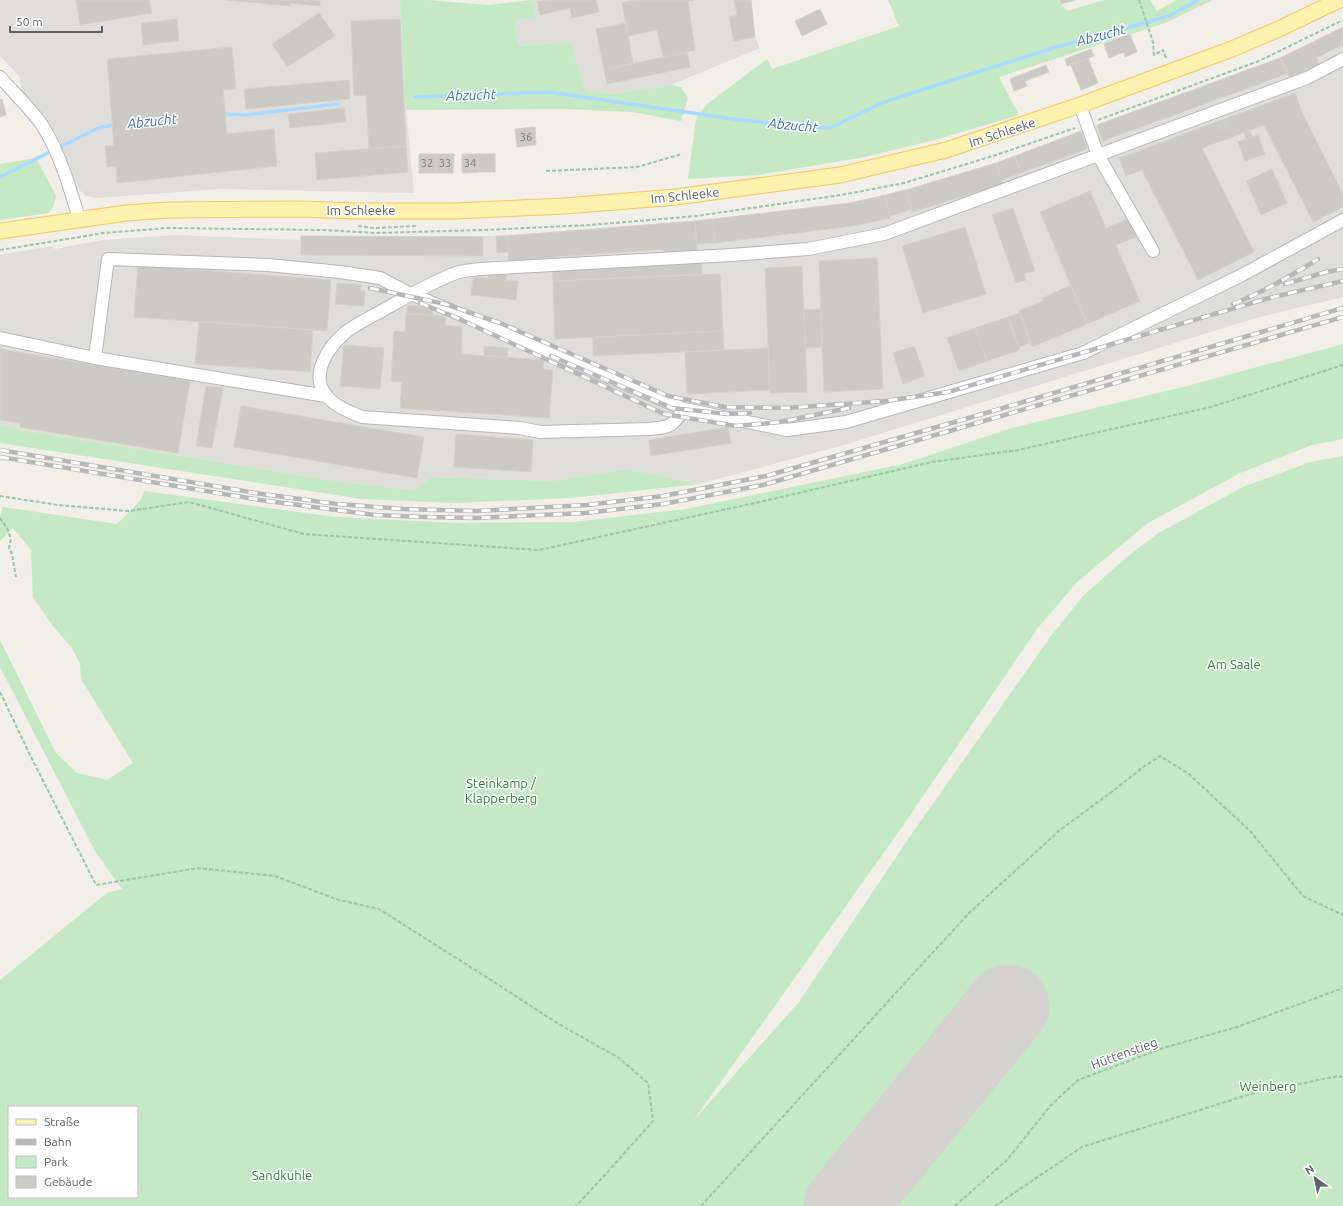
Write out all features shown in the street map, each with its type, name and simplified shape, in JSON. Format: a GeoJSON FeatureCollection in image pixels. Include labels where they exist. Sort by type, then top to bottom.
{"type":"FeatureCollection","features":[{"type":"Feature","properties":{"kind":"main road","name":"Im Schleeke"},"geometry":{"type":"LineString","coordinates":[[0,231],[126,213],[169,210],[298,209],[359,211],[516,209],[587,205],[676,197],[840,175],[892,164],[946,150],[1080,105],[1274,31],[1340,0]]}},
{"type":"Feature","properties":{"kind":"street"},"geometry":{"type":"LineString","coordinates":[[684,409],[676,422],[667,427],[649,429],[540,432],[520,428],[362,417],[350,413],[326,396],[320,386],[320,374],[324,359],[333,345],[347,332],[411,294],[458,272],[480,269],[731,255],[808,249],[876,236],[1098,155],[1220,115],[1307,78],[1343,59]]}},
{"type":"Feature","properties":{"kind":"street"},"geometry":{"type":"LineString","coordinates":[[0,77],[41,124],[49,137],[69,185],[79,219]]}},
{"type":"Feature","properties":{"kind":"street"},"geometry":{"type":"LineString","coordinates":[[1080,105],[1098,155],[1153,252]]}},
{"type":"Feature","properties":{"kind":"street"},"geometry":{"type":"LineString","coordinates":[[95,358],[108,259],[268,264],[380,278],[411,294],[684,409],[787,430],[846,422],[1083,353],[1242,275],[1343,220]]}},
{"type":"Feature","properties":{"kind":"street"},"geometry":{"type":"LineString","coordinates":[[0,338],[95,358],[326,396]]}},
{"type":"Feature","properties":{"kind":"path"},"geometry":{"type":"LineString","coordinates":[[1139,0],[1153,42],[1154,55],[1163,50],[1172,71]]}},
{"type":"Feature","properties":{"kind":"path"},"geometry":{"type":"LineString","coordinates":[[546,171],[637,167],[682,154]]}},
{"type":"Feature","properties":{"kind":"path"},"geometry":{"type":"LineString","coordinates":[[354,225],[374,228],[421,226]]}},
{"type":"Feature","properties":{"kind":"path"},"geometry":{"type":"LineString","coordinates":[[0,496],[58,506],[129,511],[189,502],[304,534],[539,550],[932,462],[1018,450],[1211,407],[1343,366]]}},
{"type":"Feature","properties":{"kind":"path"},"geometry":{"type":"LineString","coordinates":[[0,518],[7,528],[11,539],[9,548],[12,554],[16,577]]}},
{"type":"Feature","properties":{"kind":"path"},"geometry":{"type":"LineString","coordinates":[[0,692],[96,885],[198,868],[275,876],[339,900],[378,909],[557,1023],[619,1058],[648,1083],[653,1121],[576,1206]]}},
{"type":"Feature","properties":{"kind":"path"},"geometry":{"type":"LineString","coordinates":[[702,1206],[969,913],[1060,830],[1160,756],[1189,774],[1250,831],[1303,896],[1343,915]]}},
{"type":"Feature","properties":{"kind":"path","name":"Hüttenstieg"},"geometry":{"type":"LineString","coordinates":[[955,1206],[1006,1160],[1051,1105],[1078,1080],[1163,1048],[1237,1027],[1343,988]]}},
{"type":"Feature","properties":{"kind":"path"},"geometry":{"type":"LineString","coordinates":[[995,1206],[1082,1147],[1254,1092],[1338,1076],[1343,1077]]}},
{"type":"Feature","properties":{"kind":"shaded area"},"geometry":{"type":"Polygon","coordinates":[[[0,0],[400,0],[406,110],[414,193],[220,189],[97,198],[86,196],[75,186],[67,172],[55,132],[23,97],[19,76],[0,56],[0,0]]]}},
{"type":"Feature","properties":{"kind":"shaded area"},"geometry":{"type":"Polygon","coordinates":[[[532,0],[751,0],[755,37],[760,48],[671,85],[613,94],[585,91],[571,42],[518,46],[515,20],[535,17],[532,0]]]}},
{"type":"Feature","properties":{"kind":"shaded area"},"geometry":{"type":"Polygon","coordinates":[[[1343,27],[1343,297],[1256,318],[844,445],[699,484],[627,469],[551,481],[431,477],[415,490],[349,483],[21,430],[0,425],[0,255],[52,246],[55,249],[103,240],[175,235],[300,240],[301,236],[496,236],[695,221],[850,203],[906,190],[996,163],[1280,58],[1343,27]]]}},
{"type":"Feature","properties":{"kind":"green space"},"geometry":{"type":"Polygon","coordinates":[[[400,0],[428,0],[489,5],[532,0],[535,17],[515,20],[518,46],[571,42],[585,91],[613,94],[671,85],[681,87],[688,98],[681,121],[632,112],[565,109],[406,110],[400,0]]]}},
{"type":"Feature","properties":{"kind":"green space"},"geometry":{"type":"Polygon","coordinates":[[[888,0],[1058,0],[1067,11],[1104,0],[1150,0],[1157,11],[1177,0],[1213,0],[1165,23],[999,77],[1019,115],[938,139],[865,157],[758,175],[688,179],[696,119],[706,105],[767,59],[772,69],[899,26],[888,0]]]}},
{"type":"Feature","properties":{"kind":"green space"},"geometry":{"type":"Polygon","coordinates":[[[36,158],[56,196],[52,209],[49,213],[0,220],[0,164],[36,158]]]}},
{"type":"Feature","properties":{"kind":"green space"},"geometry":{"type":"Polygon","coordinates":[[[1343,344],[1343,439],[1312,445],[1240,473],[1148,523],[1076,583],[1037,629],[902,827],[693,1121],[799,1002],[913,832],[1051,636],[1083,596],[1127,557],[1157,534],[1243,487],[1310,462],[1343,456],[1343,1206],[0,1206],[0,980],[107,893],[122,889],[95,851],[0,667],[0,640],[56,753],[77,773],[107,780],[133,763],[81,679],[80,664],[72,648],[53,626],[33,597],[31,550],[13,528],[0,541],[0,516],[3,507],[117,524],[140,501],[144,491],[335,517],[457,523],[573,522],[686,509],[903,464],[1012,428],[1187,386],[1343,344]]]}},
{"type":"Feature","properties":{"kind":"green space"},"geometry":{"type":"Polygon","coordinates":[[[0,425],[21,430],[349,483],[415,490],[431,477],[551,481],[627,469],[699,484],[571,498],[454,503],[362,499],[0,443],[0,425]]]}},
{"type":"Feature","properties":{"kind":"building"},"geometry":{"type":"Polygon","coordinates":[[[76,0],[149,0],[152,13],[80,25],[76,0]]]}},
{"type":"Feature","properties":{"kind":"building"},"geometry":{"type":"Polygon","coordinates":[[[226,0],[320,0],[320,6],[291,3],[291,6],[226,0]]]}},
{"type":"Feature","properties":{"kind":"building"},"geometry":{"type":"Polygon","coordinates":[[[547,0],[596,0],[599,12],[572,18],[570,8],[540,15],[537,2],[547,0]]]}},
{"type":"Feature","properties":{"kind":"building"},"geometry":{"type":"Polygon","coordinates":[[[633,0],[694,0],[688,1],[695,50],[663,57],[657,30],[628,36],[622,3],[633,0]]]}},
{"type":"Feature","properties":{"kind":"building"},"geometry":{"type":"Polygon","coordinates":[[[734,0],[751,0],[755,37],[734,41],[729,17],[737,15],[734,0]]]}},
{"type":"Feature","properties":{"kind":"building"},"geometry":{"type":"Polygon","coordinates":[[[1060,0],[1075,0],[1061,4],[1060,0]]]}},
{"type":"Feature","properties":{"kind":"building"},"geometry":{"type":"Polygon","coordinates":[[[820,9],[827,24],[802,36],[795,21],[820,9]]]}},
{"type":"Feature","properties":{"kind":"building"},"geometry":{"type":"Polygon","coordinates":[[[319,13],[335,36],[287,67],[272,44],[319,13]]]}},
{"type":"Feature","properties":{"kind":"building"},"geometry":{"type":"Polygon","coordinates":[[[177,19],[179,41],[143,45],[141,23],[177,19]]]}},
{"type":"Feature","properties":{"kind":"building"},"geometry":{"type":"Polygon","coordinates":[[[400,19],[406,146],[369,149],[366,95],[354,96],[351,21],[400,19]]]}},
{"type":"Feature","properties":{"kind":"building"},"geometry":{"type":"Polygon","coordinates":[[[626,23],[633,63],[604,70],[596,29],[626,23]]]}},
{"type":"Feature","properties":{"kind":"building"},"geometry":{"type":"Polygon","coordinates":[[[1343,27],[1343,45],[1316,58],[1309,44],[1343,27]]]}},
{"type":"Feature","properties":{"kind":"building"},"geometry":{"type":"Polygon","coordinates":[[[1130,34],[1137,52],[1125,57],[1124,52],[1109,58],[1104,44],[1130,34]]]}},
{"type":"Feature","properties":{"kind":"building"},"geometry":{"type":"Polygon","coordinates":[[[1309,44],[1319,64],[1290,78],[1280,58],[1309,44]]]}},
{"type":"Feature","properties":{"kind":"building"},"geometry":{"type":"Polygon","coordinates":[[[232,47],[236,89],[223,90],[227,134],[274,129],[277,166],[117,183],[116,166],[107,167],[105,146],[114,145],[107,59],[232,47]]]}},
{"type":"Feature","properties":{"kind":"building"},"geometry":{"type":"Polygon","coordinates":[[[1091,49],[1094,56],[1067,66],[1065,59],[1091,49]]]}},
{"type":"Feature","properties":{"kind":"building"},"geometry":{"type":"Polygon","coordinates":[[[687,52],[690,67],[607,84],[604,70],[687,52]]]}},
{"type":"Feature","properties":{"kind":"building"},"geometry":{"type":"Polygon","coordinates":[[[1088,58],[1098,83],[1081,90],[1071,65],[1088,58]]]}},
{"type":"Feature","properties":{"kind":"building"},"geometry":{"type":"Polygon","coordinates":[[[1280,58],[1288,73],[1286,74],[1103,141],[1097,125],[1280,58]]]}},
{"type":"Feature","properties":{"kind":"building"},"geometry":{"type":"Polygon","coordinates":[[[1046,65],[1049,72],[1025,81],[1027,86],[1014,91],[1010,79],[1046,65]]]}},
{"type":"Feature","properties":{"kind":"building"},"geometry":{"type":"Polygon","coordinates":[[[349,80],[350,99],[246,109],[244,89],[349,80]]]}},
{"type":"Feature","properties":{"kind":"building"},"geometry":{"type":"Polygon","coordinates":[[[1295,93],[1302,112],[1343,194],[1343,207],[1313,222],[1264,125],[1202,148],[1254,252],[1198,280],[1142,170],[1126,176],[1119,158],[1295,93]]]}},
{"type":"Feature","properties":{"kind":"building"},"geometry":{"type":"Polygon","coordinates":[[[2,99],[6,115],[0,117],[0,100],[2,99]]]}},
{"type":"Feature","properties":{"kind":"building"},"geometry":{"type":"Polygon","coordinates":[[[344,108],[346,122],[290,128],[288,114],[344,108]]]}},
{"type":"Feature","properties":{"kind":"building"},"geometry":{"type":"Polygon","coordinates":[[[535,127],[536,145],[517,147],[515,129],[535,127]]]}},
{"type":"Feature","properties":{"kind":"building"},"geometry":{"type":"Polygon","coordinates":[[[1081,131],[1087,149],[1021,173],[1015,156],[1081,131]]]}},
{"type":"Feature","properties":{"kind":"building"},"geometry":{"type":"Polygon","coordinates":[[[1250,131],[1252,137],[1246,139],[1244,133],[1250,131]]]}},
{"type":"Feature","properties":{"kind":"building"},"geometry":{"type":"Polygon","coordinates":[[[1258,135],[1265,154],[1245,161],[1238,142],[1258,135]]]}},
{"type":"Feature","properties":{"kind":"building"},"geometry":{"type":"Polygon","coordinates":[[[406,146],[408,172],[317,180],[315,153],[406,146]]]}},
{"type":"Feature","properties":{"kind":"building"},"geometry":{"type":"Polygon","coordinates":[[[419,154],[436,154],[436,173],[419,173],[419,154]]]}},
{"type":"Feature","properties":{"kind":"building"},"geometry":{"type":"Polygon","coordinates":[[[436,154],[454,154],[453,173],[436,173],[436,154]]]}},
{"type":"Feature","properties":{"kind":"building"},"geometry":{"type":"Polygon","coordinates":[[[462,154],[478,154],[479,172],[462,173],[462,154]]]}},
{"type":"Feature","properties":{"kind":"building"},"geometry":{"type":"Polygon","coordinates":[[[478,154],[495,154],[495,172],[479,172],[478,154]]]}},
{"type":"Feature","properties":{"kind":"building"},"geometry":{"type":"Polygon","coordinates":[[[1015,156],[1021,173],[1002,180],[996,163],[1015,156]]]}},
{"type":"Feature","properties":{"kind":"building"},"geometry":{"type":"Polygon","coordinates":[[[996,163],[1003,184],[912,212],[906,190],[996,163]]]}},
{"type":"Feature","properties":{"kind":"building"},"geometry":{"type":"Polygon","coordinates":[[[1272,169],[1287,203],[1261,215],[1246,181],[1272,169]]]}},
{"type":"Feature","properties":{"kind":"building"},"geometry":{"type":"Polygon","coordinates":[[[906,190],[912,209],[890,216],[885,195],[906,190]]]}},
{"type":"Feature","properties":{"kind":"building"},"geometry":{"type":"Polygon","coordinates":[[[1090,191],[1106,228],[1128,219],[1136,237],[1116,245],[1140,301],[1087,324],[1040,212],[1090,191]]]}},
{"type":"Feature","properties":{"kind":"building"},"geometry":{"type":"Polygon","coordinates":[[[885,195],[890,218],[853,226],[715,243],[713,219],[850,203],[885,195]]]}},
{"type":"Feature","properties":{"kind":"building"},"geometry":{"type":"Polygon","coordinates":[[[1013,208],[1035,271],[1024,274],[1026,280],[1016,283],[992,215],[1013,208]]]}},
{"type":"Feature","properties":{"kind":"building"},"geometry":{"type":"Polygon","coordinates":[[[713,219],[715,243],[697,244],[695,221],[713,219]]]}},
{"type":"Feature","properties":{"kind":"building"},"geometry":{"type":"Polygon","coordinates":[[[695,221],[697,250],[664,252],[663,249],[543,258],[543,261],[509,264],[507,236],[695,221]]]}},
{"type":"Feature","properties":{"kind":"building"},"geometry":{"type":"Polygon","coordinates":[[[965,227],[986,294],[923,313],[902,246],[965,227]]]}},
{"type":"Feature","properties":{"kind":"building"},"geometry":{"type":"Polygon","coordinates":[[[301,236],[483,237],[483,256],[301,255],[301,236]]]}},
{"type":"Feature","properties":{"kind":"building"},"geometry":{"type":"Polygon","coordinates":[[[496,236],[507,236],[508,252],[497,253],[496,236]]]}},
{"type":"Feature","properties":{"kind":"building"},"geometry":{"type":"Polygon","coordinates":[[[877,258],[883,389],[824,392],[819,261],[877,258]]]}},
{"type":"Feature","properties":{"kind":"building"},"geometry":{"type":"Polygon","coordinates":[[[701,260],[702,274],[553,281],[552,267],[701,260]]]}},
{"type":"Feature","properties":{"kind":"building"},"geometry":{"type":"Polygon","coordinates":[[[138,265],[331,280],[327,331],[134,317],[138,265]]]}},
{"type":"Feature","properties":{"kind":"building"},"geometry":{"type":"Polygon","coordinates":[[[802,266],[807,392],[770,393],[765,268],[802,266]]]}},
{"type":"Feature","properties":{"kind":"building"},"geometry":{"type":"Polygon","coordinates":[[[488,272],[507,274],[506,280],[518,281],[516,300],[471,295],[473,277],[488,278],[488,272]]]}},
{"type":"Feature","properties":{"kind":"building"},"geometry":{"type":"Polygon","coordinates":[[[720,274],[723,331],[555,339],[553,281],[720,274]]]}},
{"type":"Feature","properties":{"kind":"building"},"geometry":{"type":"Polygon","coordinates":[[[337,283],[361,285],[360,290],[365,291],[364,306],[335,304],[337,283]]]}},
{"type":"Feature","properties":{"kind":"building"},"geometry":{"type":"Polygon","coordinates":[[[1071,285],[1087,324],[1032,347],[1019,311],[1043,301],[1042,298],[1071,285]]]}},
{"type":"Feature","properties":{"kind":"building"},"geometry":{"type":"Polygon","coordinates":[[[408,305],[421,306],[433,310],[433,315],[407,314],[408,305]]]}},
{"type":"Feature","properties":{"kind":"building"},"geometry":{"type":"Polygon","coordinates":[[[821,309],[822,347],[805,348],[804,310],[821,309]]]}},
{"type":"Feature","properties":{"kind":"building"},"geometry":{"type":"Polygon","coordinates":[[[406,313],[446,316],[445,325],[462,327],[461,354],[544,360],[543,369],[553,370],[549,418],[400,408],[402,382],[391,381],[394,331],[405,332],[406,313]]]}},
{"type":"Feature","properties":{"kind":"building"},"geometry":{"type":"Polygon","coordinates":[[[1020,313],[1030,343],[1018,347],[1008,317],[1020,313]]]}},
{"type":"Feature","properties":{"kind":"building"},"geometry":{"type":"Polygon","coordinates":[[[1008,317],[1020,350],[987,361],[975,328],[1008,317]]]}},
{"type":"Feature","properties":{"kind":"building"},"geometry":{"type":"Polygon","coordinates":[[[199,321],[313,330],[310,372],[195,364],[199,321]]]}},
{"type":"Feature","properties":{"kind":"building"},"geometry":{"type":"Polygon","coordinates":[[[975,328],[987,361],[959,371],[947,338],[975,328]]]}},
{"type":"Feature","properties":{"kind":"building"},"geometry":{"type":"Polygon","coordinates":[[[723,331],[724,350],[593,356],[593,337],[723,331]]]}},
{"type":"Feature","properties":{"kind":"building"},"geometry":{"type":"Polygon","coordinates":[[[344,345],[384,348],[380,389],[340,386],[344,345]]]}},
{"type":"Feature","properties":{"kind":"building"},"geometry":{"type":"Polygon","coordinates":[[[484,346],[508,348],[507,357],[484,356],[484,346]]]}},
{"type":"Feature","properties":{"kind":"building"},"geometry":{"type":"Polygon","coordinates":[[[914,346],[925,376],[903,384],[893,353],[914,346]]]}},
{"type":"Feature","properties":{"kind":"building"},"geometry":{"type":"Polygon","coordinates":[[[768,348],[770,390],[687,394],[685,352],[768,348]]]}},
{"type":"Feature","properties":{"kind":"building"},"geometry":{"type":"Polygon","coordinates":[[[0,349],[190,381],[178,453],[20,427],[21,423],[0,420],[0,349]]]}},
{"type":"Feature","properties":{"kind":"building"},"geometry":{"type":"Polygon","coordinates":[[[206,386],[223,388],[212,448],[196,446],[206,386]]]}},
{"type":"Feature","properties":{"kind":"building"},"geometry":{"type":"Polygon","coordinates":[[[241,406],[424,437],[417,478],[234,447],[241,406]]]}},
{"type":"Feature","properties":{"kind":"building"},"geometry":{"type":"Polygon","coordinates":[[[728,427],[731,443],[651,456],[649,440],[728,427]]]}},
{"type":"Feature","properties":{"kind":"building"},"geometry":{"type":"Polygon","coordinates":[[[456,434],[533,440],[531,472],[454,467],[456,434]]]}},
{"type":"Feature","properties":{"kind":"waterway","name":"Abzucht"},"geometry":{"type":"LineString","coordinates":[[415,97],[549,92],[740,120],[830,128],[884,102],[1053,48],[1169,16],[1198,0]]}},
{"type":"Feature","properties":{"kind":"waterway","name":"Abzucht"},"geometry":{"type":"LineString","coordinates":[[221,114],[246,115],[338,104]]}},
{"type":"Feature","properties":{"kind":"waterway","name":"Abzucht"},"geometry":{"type":"LineString","coordinates":[[0,177],[98,128],[117,124]]}},
{"type":"Feature","properties":{"kind":"runway"},"geometry":{"type":"LineString","coordinates":[[845,1206],[1008,1006]]}},
{"type":"Feature","properties":{"kind":"tunnel"},"geometry":{"type":"LineString","coordinates":[[1222,120],[1228,139]]}},
{"type":"Feature","properties":{"kind":"railway"},"geometry":{"type":"LineString","coordinates":[[1233,304],[1298,272],[1318,259]]}},
{"type":"Feature","properties":{"kind":"railway"},"geometry":{"type":"LineString","coordinates":[[1285,284],[1326,272],[1343,269]]}},
{"type":"Feature","properties":{"kind":"railway"},"geometry":{"type":"LineString","coordinates":[[370,288],[445,304],[500,323],[668,396],[724,407],[787,408],[886,401],[948,392],[1269,298],[1343,281]]}},
{"type":"Feature","properties":{"kind":"railway"},"geometry":{"type":"LineString","coordinates":[[420,303],[455,317]]}},
{"type":"Feature","properties":{"kind":"railway"},"geometry":{"type":"LineString","coordinates":[[0,450],[262,494],[337,504],[403,509],[476,511],[587,505],[663,496],[766,476],[1343,308]]}},
{"type":"Feature","properties":{"kind":"railway"},"geometry":{"type":"LineString","coordinates":[[451,315],[664,414],[736,426],[780,422],[849,408]]}},
{"type":"Feature","properties":{"kind":"railway"},"geometry":{"type":"LineString","coordinates":[[0,457],[260,500],[375,515],[477,518],[586,513],[663,504],[763,485],[1343,317]]}},
{"type":"Feature","properties":{"kind":"railway"},"geometry":{"type":"LineString","coordinates":[[551,356],[672,408],[728,414],[750,413]]}},
{"type":"Feature","properties":{"kind":"park label","name":"Am Saale"},"geometry":{"type":"Point","coordinates":[1234,664]}},
{"type":"Feature","properties":{"kind":"park label","name":"Steinkamp / Klapperberg"},"geometry":{"type":"Point","coordinates":[501,790]}},
{"type":"Feature","properties":{"kind":"park label","name":"Weinberg"},"geometry":{"type":"Point","coordinates":[1268,1086]}},
{"type":"Feature","properties":{"kind":"park label","name":"Sandkuhle"},"geometry":{"type":"Point","coordinates":[282,1175]}}]}
